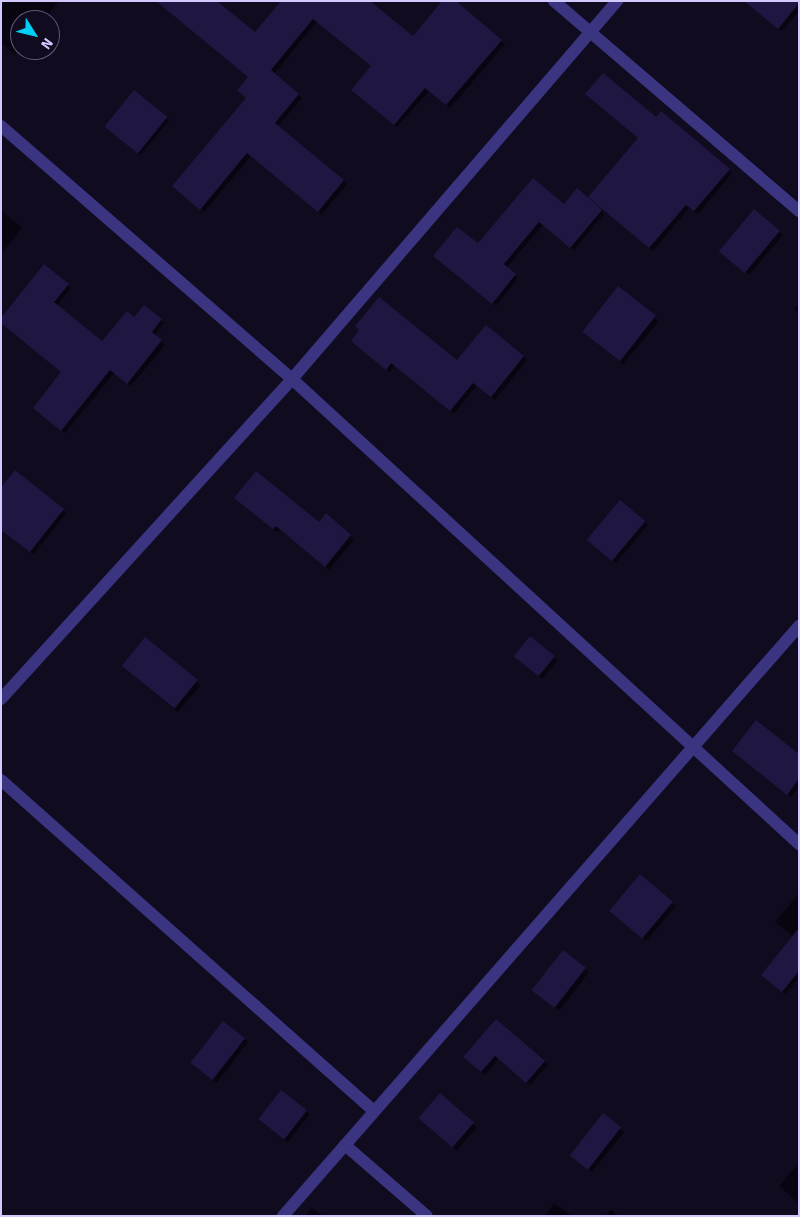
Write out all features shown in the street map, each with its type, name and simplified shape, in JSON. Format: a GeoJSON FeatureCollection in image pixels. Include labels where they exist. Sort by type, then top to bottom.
{"type":"FeatureCollection","features":[{"type":"Feature","properties":{"kind":"street"},"geometry":{"type":"LineString","coordinates":[[554,1],[589,33],[799,211]]}},
{"type":"Feature","properties":{"kind":"street"},"geometry":{"type":"LineString","coordinates":[[1,700],[292,379],[617,1]]}},
{"type":"Feature","properties":{"kind":"street"},"geometry":{"type":"LineString","coordinates":[[1,126],[292,379],[691,748],[799,844]]}},
{"type":"Feature","properties":{"kind":"street"},"geometry":{"type":"LineString","coordinates":[[283,1216],[799,626]]}},
{"type":"Feature","properties":{"kind":"street"},"geometry":{"type":"LineString","coordinates":[[1,780],[374,1112]]}},
{"type":"Feature","properties":{"kind":"street"},"geometry":{"type":"LineString","coordinates":[[345,1144],[427,1216]]}},
{"type":"Feature","properties":{"kind":"building"},"geometry":{"type":"Polygon","coordinates":[[[156,1],[217,1],[255,32],[281,1],[370,1],[413,36],[442,1],[456,1],[502,40],[446,105],[425,88],[394,125],[351,90],[371,66],[313,19],[271,70],[299,94],[275,123],[344,180],[318,212],[247,153],[200,210],[172,186],[246,98],[237,90],[248,77],[156,1]]]}},
{"type":"Feature","properties":{"kind":"building"},"geometry":{"type":"Polygon","coordinates":[[[744,1],[799,1],[799,3],[778,29],[744,1]]]}},
{"type":"Feature","properties":{"kind":"building"},"geometry":{"type":"Polygon","coordinates":[[[603,73],[656,117],[661,111],[730,169],[694,211],[686,205],[649,248],[588,197],[638,138],[585,94],[603,73]]]}},
{"type":"Feature","properties":{"kind":"building"},"geometry":{"type":"Polygon","coordinates":[[[134,90],[167,117],[138,154],[104,127],[134,90]]]}},
{"type":"Feature","properties":{"kind":"building"},"geometry":{"type":"Polygon","coordinates":[[[533,178],[564,204],[577,188],[602,210],[570,248],[539,222],[504,264],[516,274],[492,304],[433,256],[457,227],[478,243],[533,178]]]}},
{"type":"Feature","properties":{"kind":"building"},"geometry":{"type":"Polygon","coordinates":[[[754,209],[780,231],[745,273],[719,251],[754,209]]]}},
{"type":"Feature","properties":{"kind":"building"},"geometry":{"type":"Polygon","coordinates":[[[44,264],[69,284],[54,302],[102,341],[127,311],[134,317],[144,305],[162,319],[152,332],[162,340],[127,384],[110,370],[61,431],[33,408],[61,372],[1,323],[1,318],[44,264]]]}},
{"type":"Feature","properties":{"kind":"building"},"geometry":{"type":"Polygon","coordinates":[[[618,286],[656,316],[620,361],[582,332],[618,286]]]}},
{"type":"Feature","properties":{"kind":"building"},"geometry":{"type":"Polygon","coordinates":[[[379,297],[457,360],[486,325],[524,356],[491,397],[473,383],[450,411],[391,363],[386,370],[351,341],[359,330],[355,326],[379,297]]]}},
{"type":"Feature","properties":{"kind":"building"},"geometry":{"type":"Polygon","coordinates":[[[15,470],[64,509],[30,552],[1,530],[1,487],[15,470]]]}},
{"type":"Feature","properties":{"kind":"building"},"geometry":{"type":"Polygon","coordinates":[[[256,471],[319,522],[326,513],[351,535],[325,567],[276,526],[273,529],[234,498],[256,471]]]}},
{"type":"Feature","properties":{"kind":"building"},"geometry":{"type":"Polygon","coordinates":[[[620,500],[645,521],[612,561],[587,540],[620,500]]]}},
{"type":"Feature","properties":{"kind":"building"},"geometry":{"type":"Polygon","coordinates":[[[530,636],[555,656],[539,676],[514,656],[530,636]]]}},
{"type":"Feature","properties":{"kind":"building"},"geometry":{"type":"Polygon","coordinates":[[[145,637],[198,680],[175,709],[122,666],[145,637]]]}},
{"type":"Feature","properties":{"kind":"building"},"geometry":{"type":"Polygon","coordinates":[[[756,720],[799,754],[799,779],[787,795],[732,751],[756,720]]]}},
{"type":"Feature","properties":{"kind":"building"},"geometry":{"type":"Polygon","coordinates":[[[640,874],[673,902],[642,938],[609,911],[640,874]]]}},
{"type":"Feature","properties":{"kind":"building"},"geometry":{"type":"Polygon","coordinates":[[[799,928],[799,971],[782,992],[761,975],[799,928]]]}},
{"type":"Feature","properties":{"kind":"building"},"geometry":{"type":"Polygon","coordinates":[[[563,950],[586,968],[554,1008],[532,990],[563,950]]]}},
{"type":"Feature","properties":{"kind":"building"},"geometry":{"type":"Polygon","coordinates":[[[496,1019],[545,1061],[526,1083],[495,1056],[481,1072],[463,1057],[496,1019]]]}},
{"type":"Feature","properties":{"kind":"building"},"geometry":{"type":"Polygon","coordinates":[[[223,1021],[245,1038],[212,1080],[190,1063],[223,1021]]]}},
{"type":"Feature","properties":{"kind":"building"},"geometry":{"type":"Polygon","coordinates":[[[281,1090],[307,1110],[284,1139],[258,1119],[281,1090]]]}},
{"type":"Feature","properties":{"kind":"building"},"geometry":{"type":"Polygon","coordinates":[[[440,1093],[474,1123],[452,1147],[418,1118],[440,1093]]]}},
{"type":"Feature","properties":{"kind":"building"},"geometry":{"type":"Polygon","coordinates":[[[603,1113],[621,1127],[588,1170],[570,1156],[603,1113]]]}}]}
